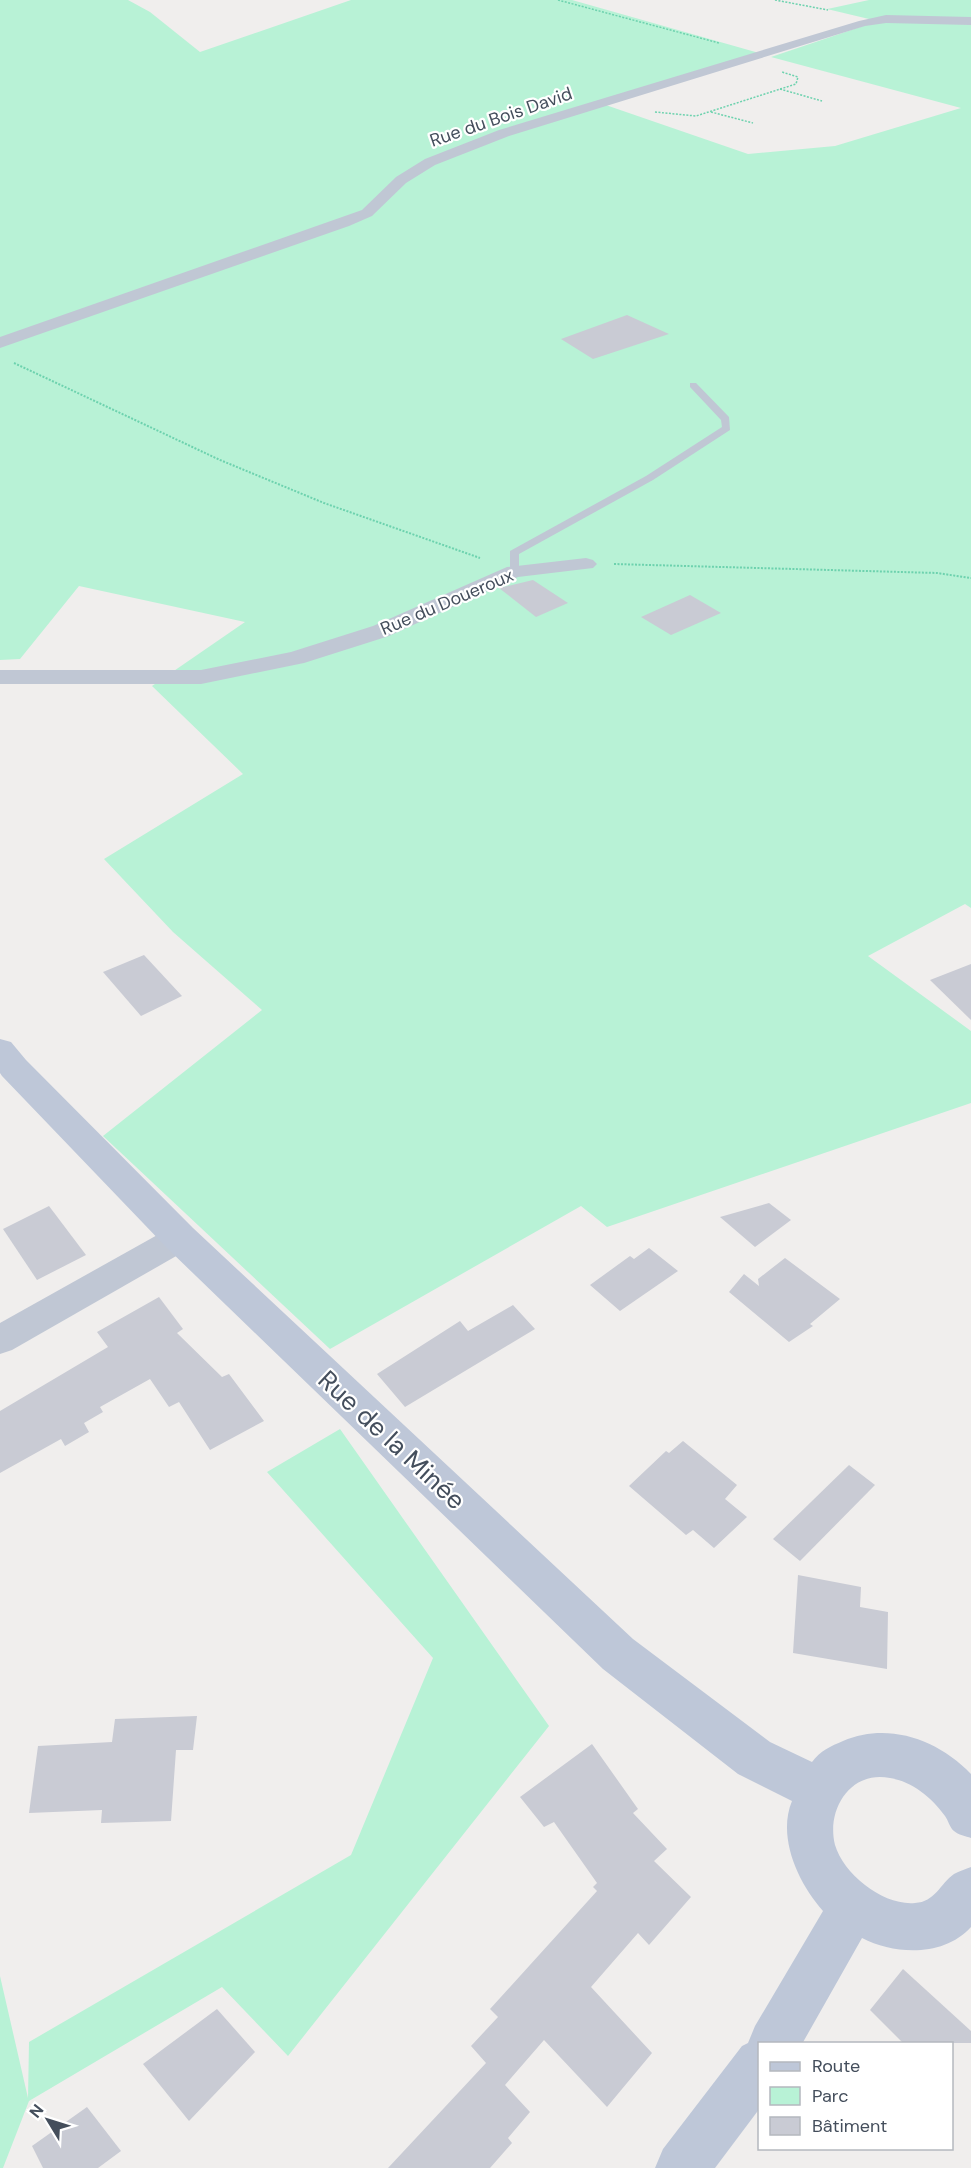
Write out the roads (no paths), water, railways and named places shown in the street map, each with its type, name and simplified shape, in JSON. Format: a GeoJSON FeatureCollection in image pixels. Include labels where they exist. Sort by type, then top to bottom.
{"type":"FeatureCollection","features":[{"type":"Feature","properties":{"kind":"street","name":"Rue du Bois David"},"geometry":{"type":"LineString","coordinates":[[0,343],[344,224],[367,213],[401,180],[430,162],[504,133],[863,23],[886,19],[971,21]]}},
{"type":"Feature","properties":{"kind":"street","name":"Rue du Doueroux"},"geometry":{"type":"LineString","coordinates":[[0,677],[141,679],[211,675],[296,657],[381,631],[509,573],[586,564]]}},
{"type":"Feature","properties":{"kind":"street","name":"Rue de la Minée"},"geometry":{"type":"LineString","coordinates":[[0,1050],[14,1068],[180,1238],[618,1654],[754,1758],[818,1789]]}},
{"type":"Feature","properties":{"kind":"street"},"geometry":{"type":"LineString","coordinates":[[0,1340],[180,1238]]}},
{"type":"Feature","properties":{"kind":"street"},"geometry":{"type":"LineString","coordinates":[[966,1908],[933,1924],[906,1928],[878,1922],[852,1908],[831,1888],[817,1863],[809,1837],[810,1812],[818,1789],[836,1768],[859,1756],[887,1754],[915,1760],[941,1777],[968,1803]]}},
{"type":"Feature","properties":{"kind":"street"},"geometry":{"type":"LineString","coordinates":[[774,2042],[852,1908]]}},
{"type":"Feature","properties":{"kind":"street"},"geometry":{"type":"LineString","coordinates":[[682,2168],[758,2065]]}},
{"type":"Feature","properties":{"kind":"lane"},"geometry":{"type":"LineString","coordinates":[[509,573],[514,554],[618,497],[694,452],[727,428],[726,419],[693,385]]}}]}
